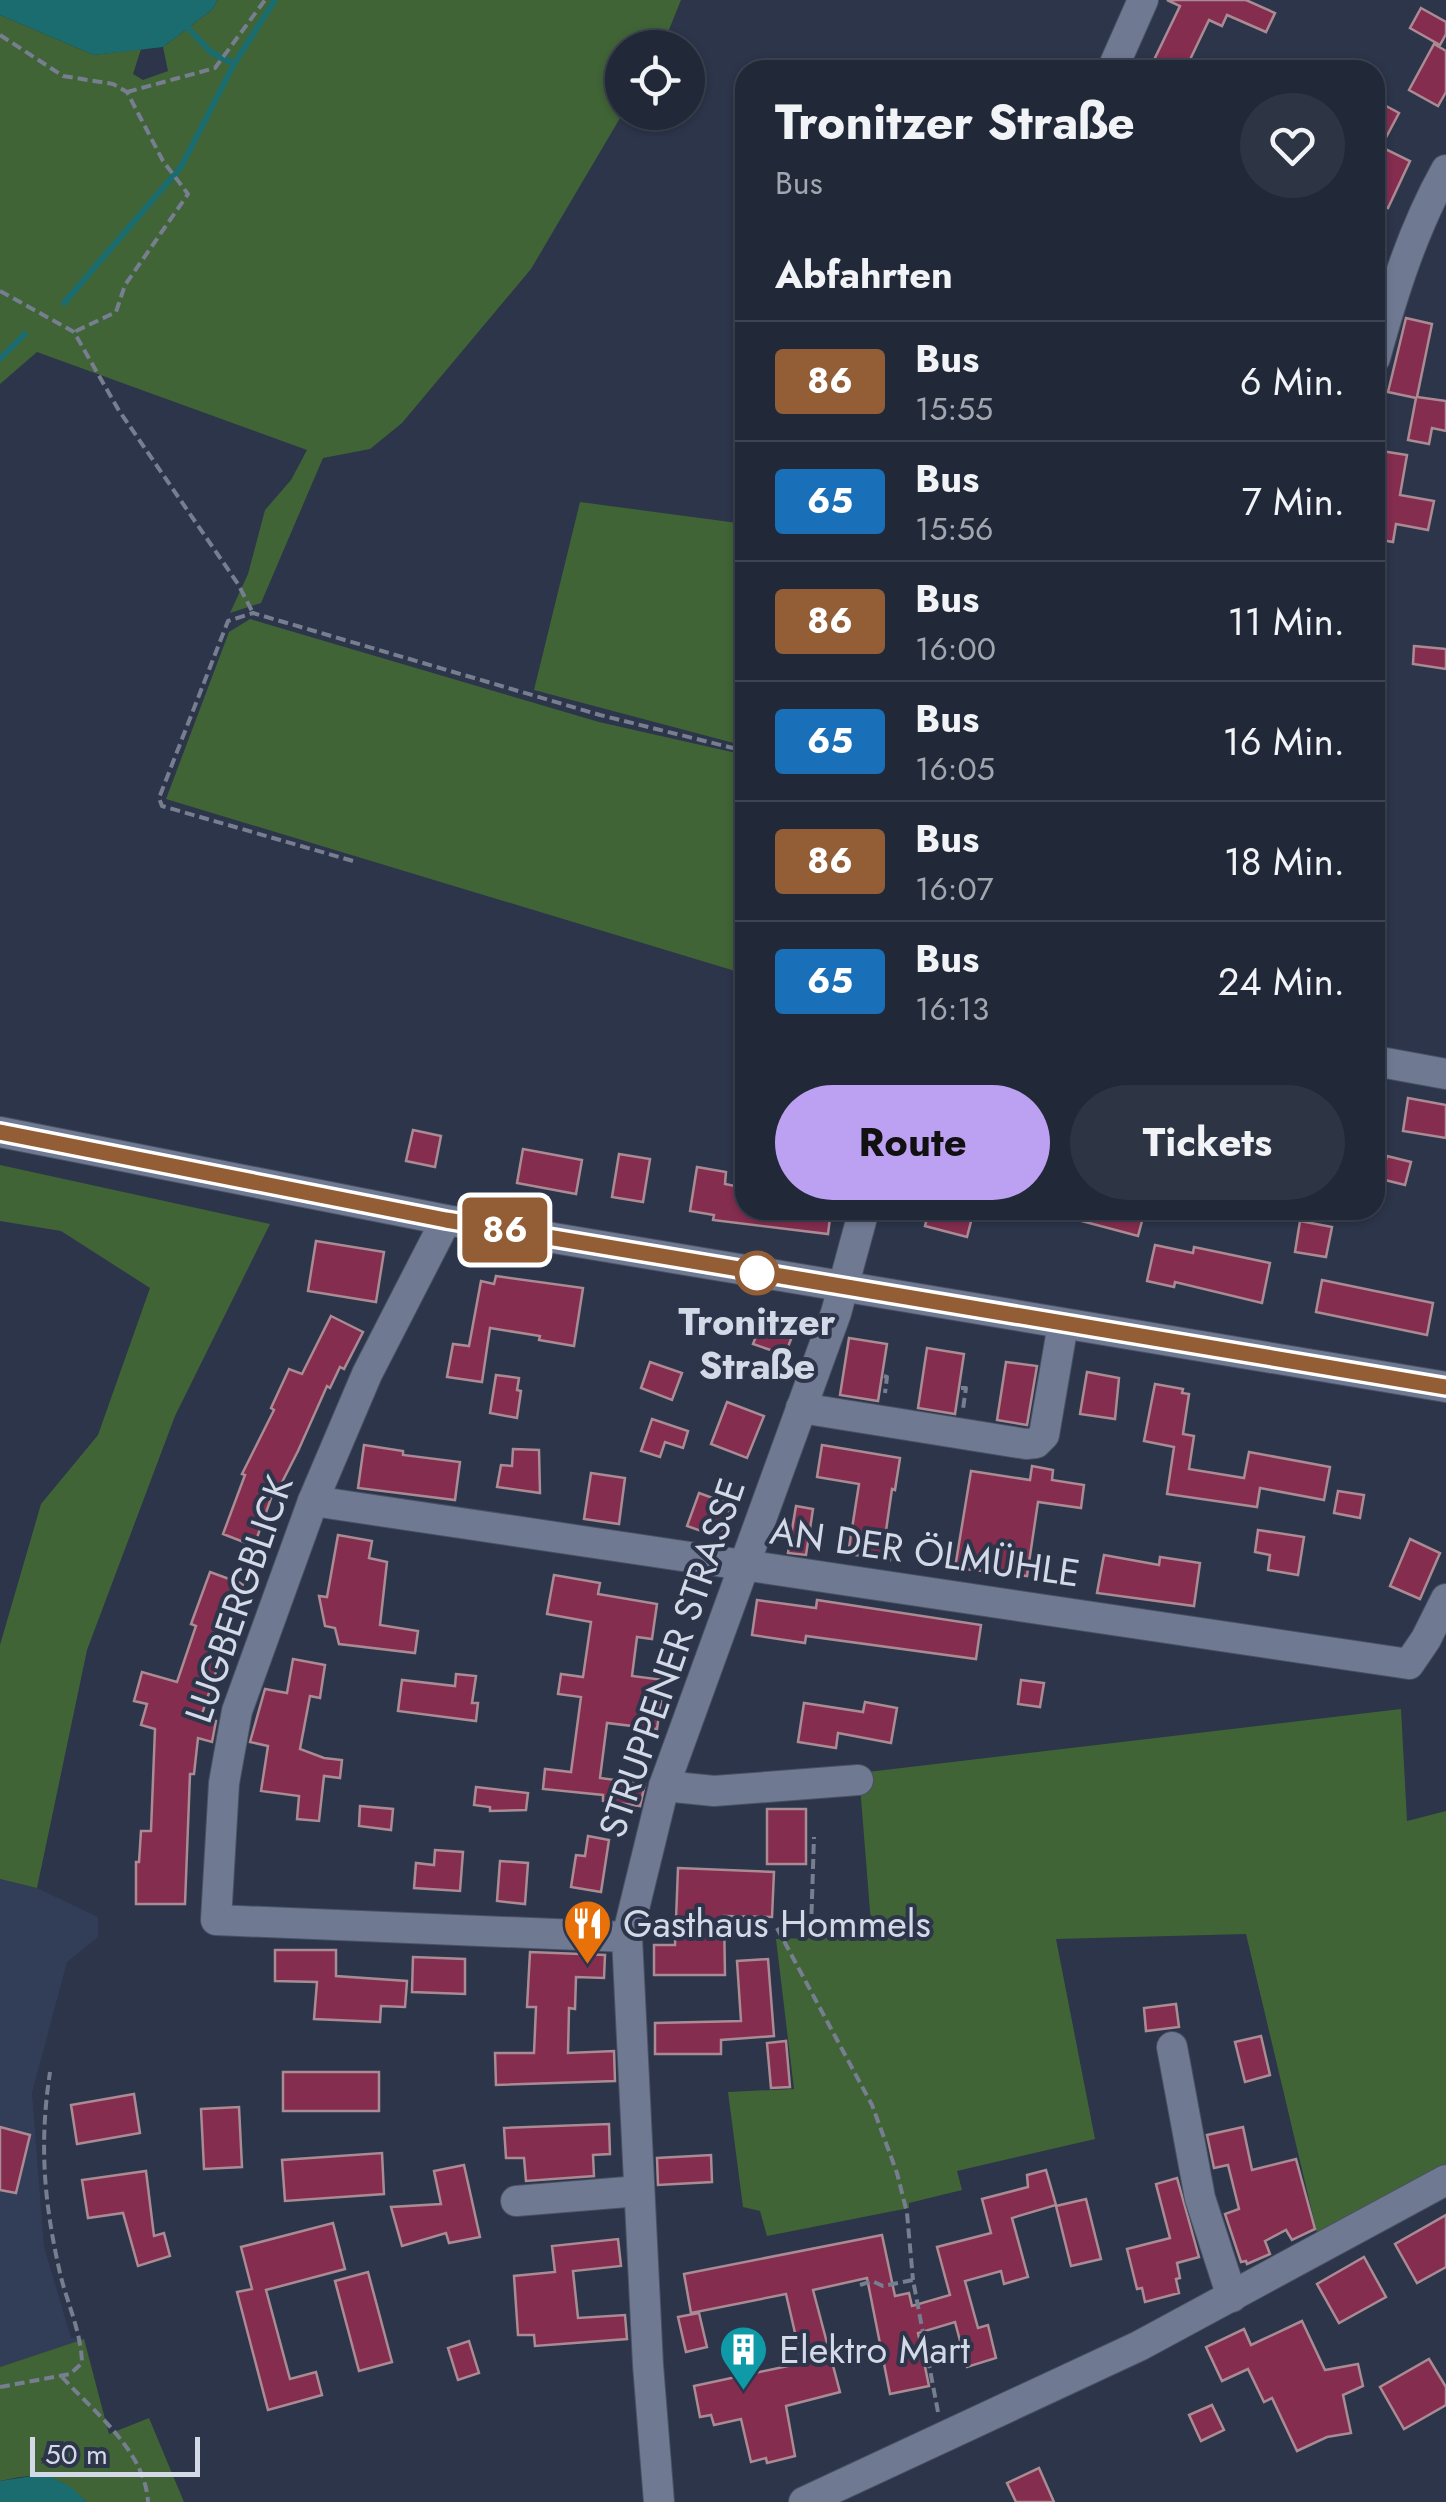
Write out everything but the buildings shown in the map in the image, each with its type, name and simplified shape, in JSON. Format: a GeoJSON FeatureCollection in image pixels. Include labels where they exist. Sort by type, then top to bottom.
{"type":"FeatureCollection","features":[{"type":"Feature","properties":{"kind":"street"},"geometry":{"type":"LineString","coordinates":[[1116,60],[1143,0]]}},
{"type":"Feature","properties":{"kind":"street"},"geometry":{"type":"LineString","coordinates":[[1385,323],[1419,224],[1446,170]]}},
{"type":"Feature","properties":{"kind":"street"},"geometry":{"type":"LineString","coordinates":[[1385,1063],[1446,1074]]}},
{"type":"Feature","properties":{"kind":"street"},"geometry":{"type":"LineString","coordinates":[[0,1132],[446,1220],[1446,1388]]}},
{"type":"Feature","properties":{"kind":"street","name":"LUGBERGBLICK"},"geometry":{"type":"LineString","coordinates":[[446,1220],[368,1374],[313,1501],[237,1711],[224,1783],[216,1920],[628,1937]]}},
{"type":"Feature","properties":{"kind":"street","name":"STRUPPENER STRASSE"},"geometry":{"type":"LineString","coordinates":[[659,2502],[638,2191],[628,1937],[664,1786],[844,1288],[861,1220]]}},
{"type":"Feature","properties":{"kind":"street"},"geometry":{"type":"LineString","coordinates":[[801,1408],[1036,1443],[1044,1435],[1063,1324]]}},
{"type":"Feature","properties":{"kind":"street","name":"AN DER ÖLMÜHLE"},"geometry":{"type":"LineString","coordinates":[[313,1501],[1408,1664],[1446,1599]]}},
{"type":"Feature","properties":{"kind":"street"},"geometry":{"type":"LineString","coordinates":[[664,1786],[714,1791],[858,1780]]}},
{"type":"Feature","properties":{"kind":"street"},"geometry":{"type":"LineString","coordinates":[[1172,2048],[1200,2198],[1232,2297]]}},
{"type":"Feature","properties":{"kind":"street"},"geometry":{"type":"LineString","coordinates":[[804,2502],[1139,2346],[1446,2180]]}},
{"type":"Feature","properties":{"kind":"street"},"geometry":{"type":"LineString","coordinates":[[516,2201],[638,2191]]}},
{"type":"Feature","properties":{"kind":"path"},"geometry":{"type":"LineString","coordinates":[[0,35],[63,76],[102,82],[128,92],[215,68],[265,0]]}},
{"type":"Feature","properties":{"kind":"path"},"geometry":{"type":"LineString","coordinates":[[74,332],[116,312],[125,286],[188,194],[163,162],[128,92]]}},
{"type":"Feature","properties":{"kind":"path"},"geometry":{"type":"LineString","coordinates":[[0,291],[74,332],[118,408],[238,584],[253,613]]}},
{"type":"Feature","properties":{"kind":"path"},"geometry":{"type":"LineString","coordinates":[[353,861],[162,806],[159,798],[228,621],[253,613],[600,715],[735,749]]}},
{"type":"Feature","properties":{"kind":"path"},"geometry":{"type":"LineString","coordinates":[[811,1929],[814,1838]]}},
{"type":"Feature","properties":{"kind":"path"},"geometry":{"type":"LineString","coordinates":[[777,1928],[872,2105],[897,2173],[907,2212],[913,2280],[940,2424]]}},
{"type":"Feature","properties":{"kind":"path"},"geometry":{"type":"LineString","coordinates":[[0,2387],[70,2374],[82,2363],[82,2348],[62,2279],[45,2197],[42,2165],[50,2072]]}},
{"type":"Feature","properties":{"kind":"path"},"geometry":{"type":"LineString","coordinates":[[860,2285],[872,2281],[883,2286],[913,2280]]}},
{"type":"Feature","properties":{"kind":"path"},"geometry":{"type":"LineString","coordinates":[[62,2376],[135,2457],[148,2502]]}},
{"type":"Feature","properties":{"kind":"shaded area"},"geometry":{"type":"Polygon","coordinates":[[[0,0],[217,0],[213,9],[163,47],[94,55],[0,15],[0,0]]]}},
{"type":"Feature","properties":{"kind":"shaded area"},"geometry":{"type":"Polygon","coordinates":[[[217,0],[681,0],[669,30],[605,30],[605,130],[613,130],[531,269],[402,423],[370,449],[323,458],[261,603],[230,613],[248,574],[265,510],[291,480],[307,450],[37,352],[0,384],[0,15],[94,55],[141,49],[133,74],[143,80],[168,71],[163,47],[213,9],[217,0]]]}},
{"type":"Feature","properties":{"kind":"shaded area"},"geometry":{"type":"Polygon","coordinates":[[[580,502],[735,523],[735,743],[534,690],[580,502]]]}},
{"type":"Feature","properties":{"kind":"shaded area"},"geometry":{"type":"Polygon","coordinates":[[[250,619],[599,722],[735,753],[735,971],[166,799],[229,632],[250,619]]]}},
{"type":"Feature","properties":{"kind":"shaded area"},"geometry":{"type":"Polygon","coordinates":[[[0,1165],[270,1224],[175,1416],[87,1650],[37,1888],[0,1879],[0,1645],[41,1504],[98,1435],[150,1288],[61,1231],[0,1221],[0,1165]]]}},
{"type":"Feature","properties":{"kind":"shaded area"},"geometry":{"type":"Polygon","coordinates":[[[1401,1709],[1407,1821],[1446,1811],[1446,2165],[1318,2237],[1246,1934],[1056,1939],[1095,2139],[957,2171],[962,2190],[909,2203],[909,2208],[767,2236],[760,2211],[743,2207],[728,2092],[794,2089],[776,1939],[872,1936],[859,1773],[1401,1709]]]}},
{"type":"Feature","properties":{"kind":"shaded area"},"geometry":{"type":"Polygon","coordinates":[[[0,1879],[37,1888],[98,1917],[98,1937],[67,1962],[32,2093],[44,2247],[71,2338],[84,2339],[0,2367],[0,1879]]]}},
{"type":"Feature","properties":{"kind":"shaded area"},"geometry":{"type":"Polygon","coordinates":[[[84,2339],[109,2434],[149,2418],[184,2502],[87,2502],[66,2485],[47,2477],[0,2481],[0,2367],[84,2339]]]}},
{"type":"Feature","properties":{"kind":"shaded area"},"geometry":{"type":"Polygon","coordinates":[[[46,2474],[72,2488],[87,2502],[0,2502],[0,2481],[46,2474]]]}},
{"type":"Feature","properties":{"kind":"waterway"},"geometry":{"type":"LineString","coordinates":[[64,303],[181,167],[234,64],[275,0]]}},
{"type":"Feature","properties":{"kind":"waterway"},"geometry":{"type":"LineString","coordinates":[[188,28],[211,52],[234,64]]}},
{"type":"Feature","properties":{"kind":"waterway"},"geometry":{"type":"LineString","coordinates":[[0,359],[25,334]]}},
{"type":"Feature","properties":{"kind":"bus line","name":"86"},"geometry":{"type":"LineString","coordinates":[[0,1132],[446,1220],[1446,1387]]}},
{"type":"Feature","properties":{"kind":"place","name":"Tronitzer Straße"},"geometry":{"type":"Point","coordinates":[757,1273]}},
{"type":"Feature","properties":{"kind":"place","name":"Gasthaus Hommels"},"geometry":{"type":"Point","coordinates":[588,1966]}},
{"type":"Feature","properties":{"kind":"place","name":"Elektro Mart"},"geometry":{"type":"Point","coordinates":[744,2392]}}]}
